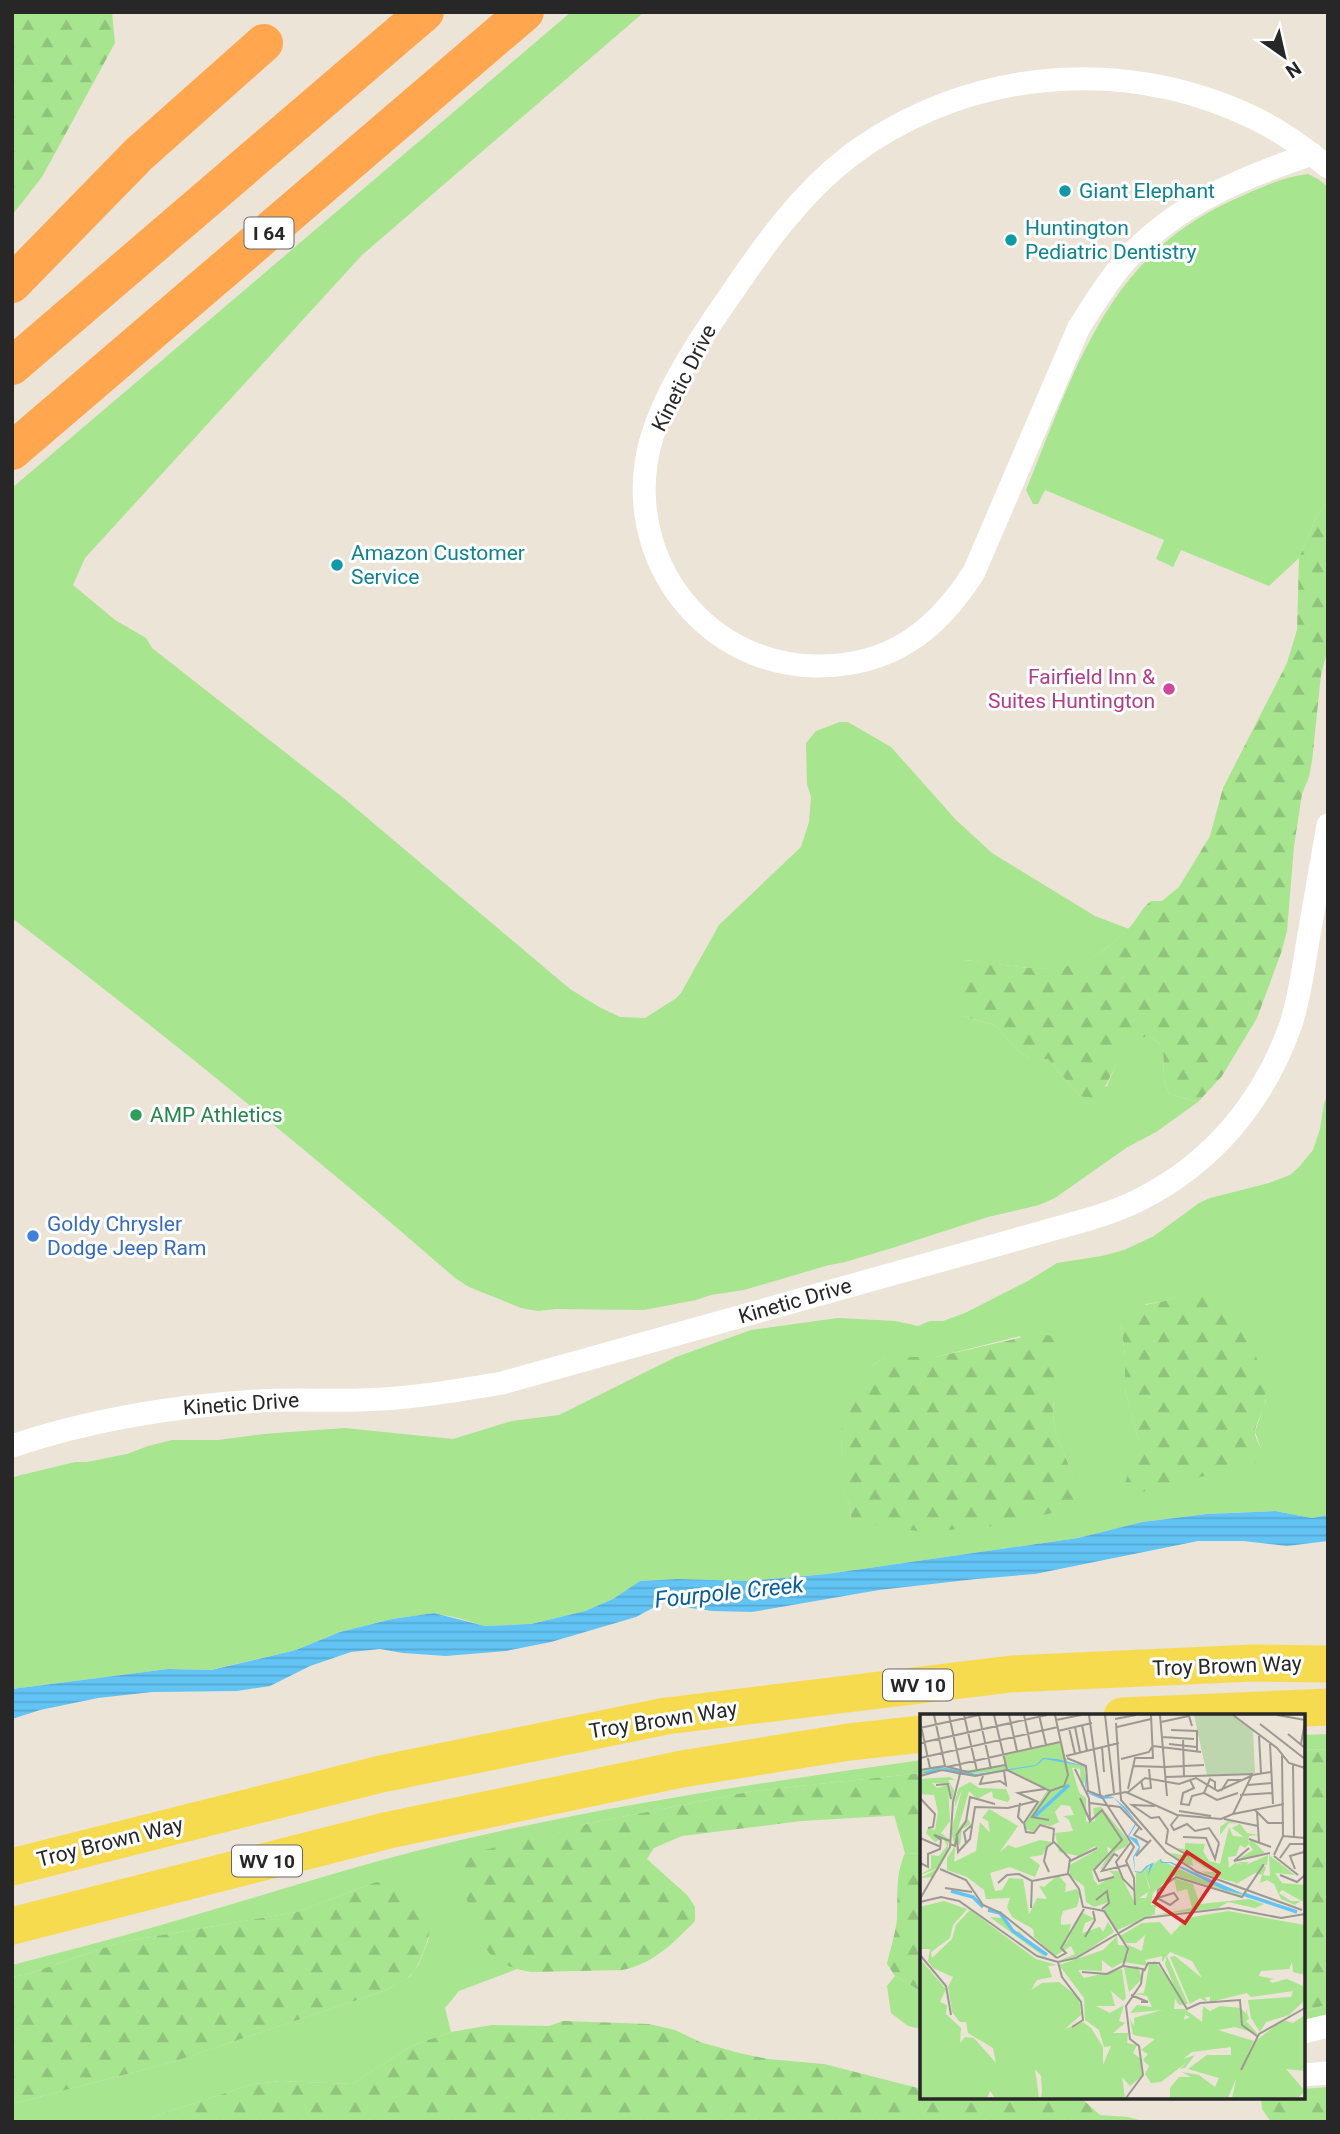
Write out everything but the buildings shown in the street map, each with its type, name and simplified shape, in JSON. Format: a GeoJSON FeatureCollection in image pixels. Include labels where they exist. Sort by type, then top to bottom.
{"type":"FeatureCollection","features":[{"type":"Feature","properties":{"kind":"highway"},"geometry":{"type":"LineString","coordinates":[[12,366],[425,12]]}},
{"type":"Feature","properties":{"kind":"highway","name":"I 64"},"geometry":{"type":"LineString","coordinates":[[12,451],[525,12]]}},
{"type":"Feature","properties":{"kind":"highway"},"geometry":{"type":"LineString","coordinates":[[12,284],[139,154],[264,43]]}},
{"type":"Feature","properties":{"kind":"main road","name":"Troy Brown Way"},"geometry":{"type":"LineString","coordinates":[[12,1867],[381,1774],[666,1716],[1011,1674],[1253,1663],[1328,1664]]}},
{"type":"Feature","properties":{"kind":"main road"},"geometry":{"type":"LineString","coordinates":[[1168,1714],[1328,1707]]}},
{"type":"Feature","properties":{"kind":"main road","name":"WV 10"},"geometry":{"type":"LineString","coordinates":[[12,1926],[389,1830],[682,1769],[849,1742],[920,1734]]}},
{"type":"Feature","properties":{"kind":"street","name":"Kinetic Drive"},"geometry":{"type":"LineString","coordinates":[[1105,79],[1155,85],[1218,102],[1265,124],[1320,160],[1248,177],[1212,193],[1181,212],[1126,260],[1079,327],[974,572],[958,598],[938,621],[914,639],[888,653],[858,662],[800,666],[771,660],[741,649],[713,632],[687,607],[668,580],[646,522],[643,493],[646,461],[654,431],[669,396],[720,309],[783,222],[815,187],[849,157],[885,132],[921,113],[992,88],[1032,81],[1105,79]]}},
{"type":"Feature","properties":{"kind":"street","name":"Kinetic Drive"},"geometry":{"type":"LineString","coordinates":[[12,1446],[81,1426],[176,1408],[262,1401],[407,1397],[502,1383],[1043,1232],[1137,1201],[1179,1177],[1223,1140],[1261,1090],[1278,1058],[1292,1022],[1301,984],[1328,825]]}},
{"type":"Feature","properties":{"kind":"street"},"geometry":{"type":"LineString","coordinates":[[1305,2031],[1328,2025]]}},
{"type":"Feature","properties":{"kind":"street"},"geometry":{"type":"LineString","coordinates":[[1305,2075],[1328,2073]]}},
{"type":"Feature","properties":{"kind":"green space"},"geometry":{"type":"Polygon","coordinates":[[[12,12],[112,12],[115,43],[42,177],[12,215],[12,12]]]}},
{"type":"Feature","properties":{"kind":"green space"},"geometry":{"type":"Polygon","coordinates":[[[571,12],[644,12],[362,255],[85,558],[73,585],[115,620],[146,638],[152,648],[346,800],[570,989],[620,1017],[645,1018],[675,999],[719,925],[801,847],[809,822],[811,797],[807,784],[806,743],[816,731],[840,722],[848,722],[891,747],[956,820],[992,853],[1095,916],[1129,929],[1090,959],[1060,968],[1028,968],[963,960],[962,1016],[995,1025],[1017,1050],[1031,1059],[1048,1059],[1080,1096],[1107,1086],[1121,1053],[1131,1039],[1149,1036],[1163,1046],[1164,1079],[1169,1094],[1198,1102],[1055,1198],[1039,1205],[988,1217],[889,1249],[744,1290],[644,1310],[538,1311],[521,1308],[469,1287],[236,1094],[12,918],[12,488],[571,12]]]}},
{"type":"Feature","properties":{"kind":"green space"},"geometry":{"type":"Polygon","coordinates":[[[1308,174],[1328,187],[1328,501],[1317,515],[1299,558],[1269,586],[1181,550],[1173,567],[1156,559],[1164,540],[1045,490],[1038,504],[1033,504],[1026,490],[1061,402],[1100,322],[1125,285],[1154,253],[1190,224],[1260,188],[1308,174]]]}},
{"type":"Feature","properties":{"kind":"green space"},"geometry":{"type":"Polygon","coordinates":[[[1328,501],[1328,648],[1321,675],[1312,761],[1302,794],[1294,846],[1287,931],[1257,1018],[1222,1076],[1198,1102],[1169,1094],[1164,1079],[1163,1046],[1149,1036],[1131,1040],[1097,1099],[1080,1096],[1048,1059],[1031,1059],[1017,1050],[995,1025],[962,1016],[956,1001],[963,960],[1026,968],[1072,965],[1103,951],[1130,926],[1147,904],[1151,901],[1162,901],[1179,887],[1210,836],[1223,788],[1287,663],[1297,630],[1299,558],[1317,515],[1328,501]]]}},
{"type":"Feature","properties":{"kind":"green space"},"geometry":{"type":"Polygon","coordinates":[[[1328,1095],[1328,1515],[1312,1518],[1275,1511],[1207,1514],[1142,1522],[1078,1538],[827,1574],[748,1581],[640,1581],[613,1599],[585,1611],[531,1624],[485,1626],[434,1613],[392,1619],[340,1632],[296,1650],[210,1670],[168,1669],[12,1689],[12,1478],[75,1462],[127,1454],[172,1440],[218,1440],[344,1428],[453,1439],[512,1421],[559,1415],[676,1357],[751,1330],[838,1318],[895,1321],[918,1326],[930,1321],[943,1321],[965,1313],[1028,1281],[1057,1263],[1124,1250],[1154,1236],[1210,1198],[1290,1175],[1313,1150],[1328,1095]],[[1180,1295],[1146,1304],[1121,1323],[1125,1389],[1138,1439],[1135,1455],[1261,1448],[1255,1432],[1266,1400],[1180,1295]],[[1020,1336],[936,1357],[885,1357],[872,1366],[841,1441],[843,1490],[850,1505],[851,1522],[1073,1476],[1055,1431],[1054,1397],[1020,1336]]]}},
{"type":"Feature","properties":{"kind":"green space"},"geometry":{"type":"Polygon","coordinates":[[[1180,1295],[1201,1296],[1222,1308],[1242,1331],[1258,1360],[1265,1389],[1264,1406],[1255,1433],[1261,1448],[1255,1463],[1134,1494],[1124,1487],[1138,1439],[1125,1389],[1121,1323],[1129,1308],[1165,1301],[1180,1295]]]}},
{"type":"Feature","properties":{"kind":"green space"},"geometry":{"type":"Polygon","coordinates":[[[1037,1334],[1053,1336],[1064,1348],[1053,1414],[1055,1431],[1073,1476],[1078,1507],[995,1526],[925,1532],[851,1522],[850,1505],[843,1490],[843,1407],[872,1366],[885,1357],[936,1357],[1037,1334]]]}},
{"type":"Feature","properties":{"kind":"green space"},"geometry":{"type":"Polygon","coordinates":[[[1328,1734],[1328,1749],[1305,1750],[1305,1735],[1328,1734]]]}},
{"type":"Feature","properties":{"kind":"green space"},"geometry":{"type":"Polygon","coordinates":[[[1328,1749],[1328,2004],[1305,2011],[1305,1750],[1328,1749]]]}},
{"type":"Feature","properties":{"kind":"green space"},"geometry":{"type":"Polygon","coordinates":[[[920,1760],[920,1773],[753,1791],[581,1825],[492,1956],[517,1969],[459,1991],[445,2008],[451,2032],[411,2046],[352,2084],[281,2081],[253,2084],[158,2115],[148,2122],[12,2122],[12,2104],[173,2062],[384,1991],[410,1977],[419,1964],[429,1938],[376,1882],[297,1912],[121,1942],[28,1974],[12,1977],[12,1965],[137,1932],[390,1858],[478,1836],[604,1810],[920,1760]]]}},
{"type":"Feature","properties":{"kind":"green space"},"geometry":{"type":"Polygon","coordinates":[[[920,1773],[920,1814],[801,1821],[682,1836],[654,1848],[647,1859],[688,1896],[695,1907],[695,1921],[654,1957],[633,1967],[622,1970],[531,1972],[500,1962],[486,1948],[470,1911],[459,1871],[458,1862],[469,1854],[581,1825],[753,1791],[920,1773]]]}},
{"type":"Feature","properties":{"kind":"green space"},"geometry":{"type":"Polygon","coordinates":[[[920,1814],[920,1854],[905,1853],[894,1815],[920,1814]]]}},
{"type":"Feature","properties":{"kind":"green space"},"geometry":{"type":"Polygon","coordinates":[[[905,1853],[920,1854],[920,1991],[895,1976],[887,1964],[897,1920],[898,1878],[905,1853]]]}},
{"type":"Feature","properties":{"kind":"green space"},"geometry":{"type":"Polygon","coordinates":[[[376,1882],[410,1894],[427,1914],[429,1935],[416,1967],[405,1980],[384,1991],[173,2062],[12,2104],[12,1977],[121,1942],[297,1912],[376,1882]]]}},
{"type":"Feature","properties":{"kind":"green space"},"geometry":{"type":"Polygon","coordinates":[[[895,1976],[920,1991],[920,2029],[908,2026],[891,2013],[887,1986],[895,1976]]]}},
{"type":"Feature","properties":{"kind":"green space"},"geometry":{"type":"Polygon","coordinates":[[[1328,2004],[1328,2014],[1305,2020],[1305,2011],[1328,2004]]]}},
{"type":"Feature","properties":{"kind":"green space"},"geometry":{"type":"Polygon","coordinates":[[[563,2021],[649,2024],[675,2030],[700,2042],[739,2053],[768,2059],[824,2064],[920,2088],[920,2099],[1082,2099],[1100,2115],[1128,2117],[1147,2122],[148,2122],[158,2115],[253,2084],[281,2081],[352,2084],[411,2046],[451,2032],[492,2025],[549,2026],[563,2021]]]}},
{"type":"Feature","properties":{"kind":"green space"},"geometry":{"type":"Polygon","coordinates":[[[1328,2087],[1328,2122],[1271,2122],[1262,2109],[1261,2099],[1305,2099],[1305,2089],[1328,2087]]]}},
{"type":"Feature","properties":{"kind":"water","name":"Fourpole Creek"},"geometry":{"type":"Polygon","coordinates":[[[1275,1511],[1312,1518],[1328,1515],[1328,1541],[1287,1546],[1243,1541],[1198,1541],[1035,1574],[879,1590],[752,1612],[713,1611],[664,1602],[636,1617],[551,1642],[506,1651],[446,1656],[380,1649],[351,1652],[310,1666],[270,1686],[237,1691],[152,1692],[98,1698],[40,1710],[12,1719],[12,1689],[168,1669],[211,1670],[296,1650],[340,1632],[392,1619],[434,1613],[485,1626],[531,1624],[585,1611],[613,1599],[640,1581],[748,1581],[827,1574],[1078,1538],[1142,1522],[1207,1514],[1275,1511]]]}},
{"type":"Feature","properties":{"kind":"place","name":"Giant Elephant"},"geometry":{"type":"Point","coordinates":[1065,191]}},
{"type":"Feature","properties":{"kind":"place","name":"Huntington Pediatric Dentistry"},"geometry":{"type":"Point","coordinates":[1011,240]}},
{"type":"Feature","properties":{"kind":"place","name":"Amazon Customer Service"},"geometry":{"type":"Point","coordinates":[337,565]}},
{"type":"Feature","properties":{"kind":"place","name":"Fairfield Inn & Suites Huntington"},"geometry":{"type":"Point","coordinates":[1169,689]}},
{"type":"Feature","properties":{"kind":"place","name":"AMP Athletics"},"geometry":{"type":"Point","coordinates":[136,1115]}},
{"type":"Feature","properties":{"kind":"place","name":"Goldy Chrysler Dodge Jeep Ram"},"geometry":{"type":"Point","coordinates":[33,1236]}}]}
